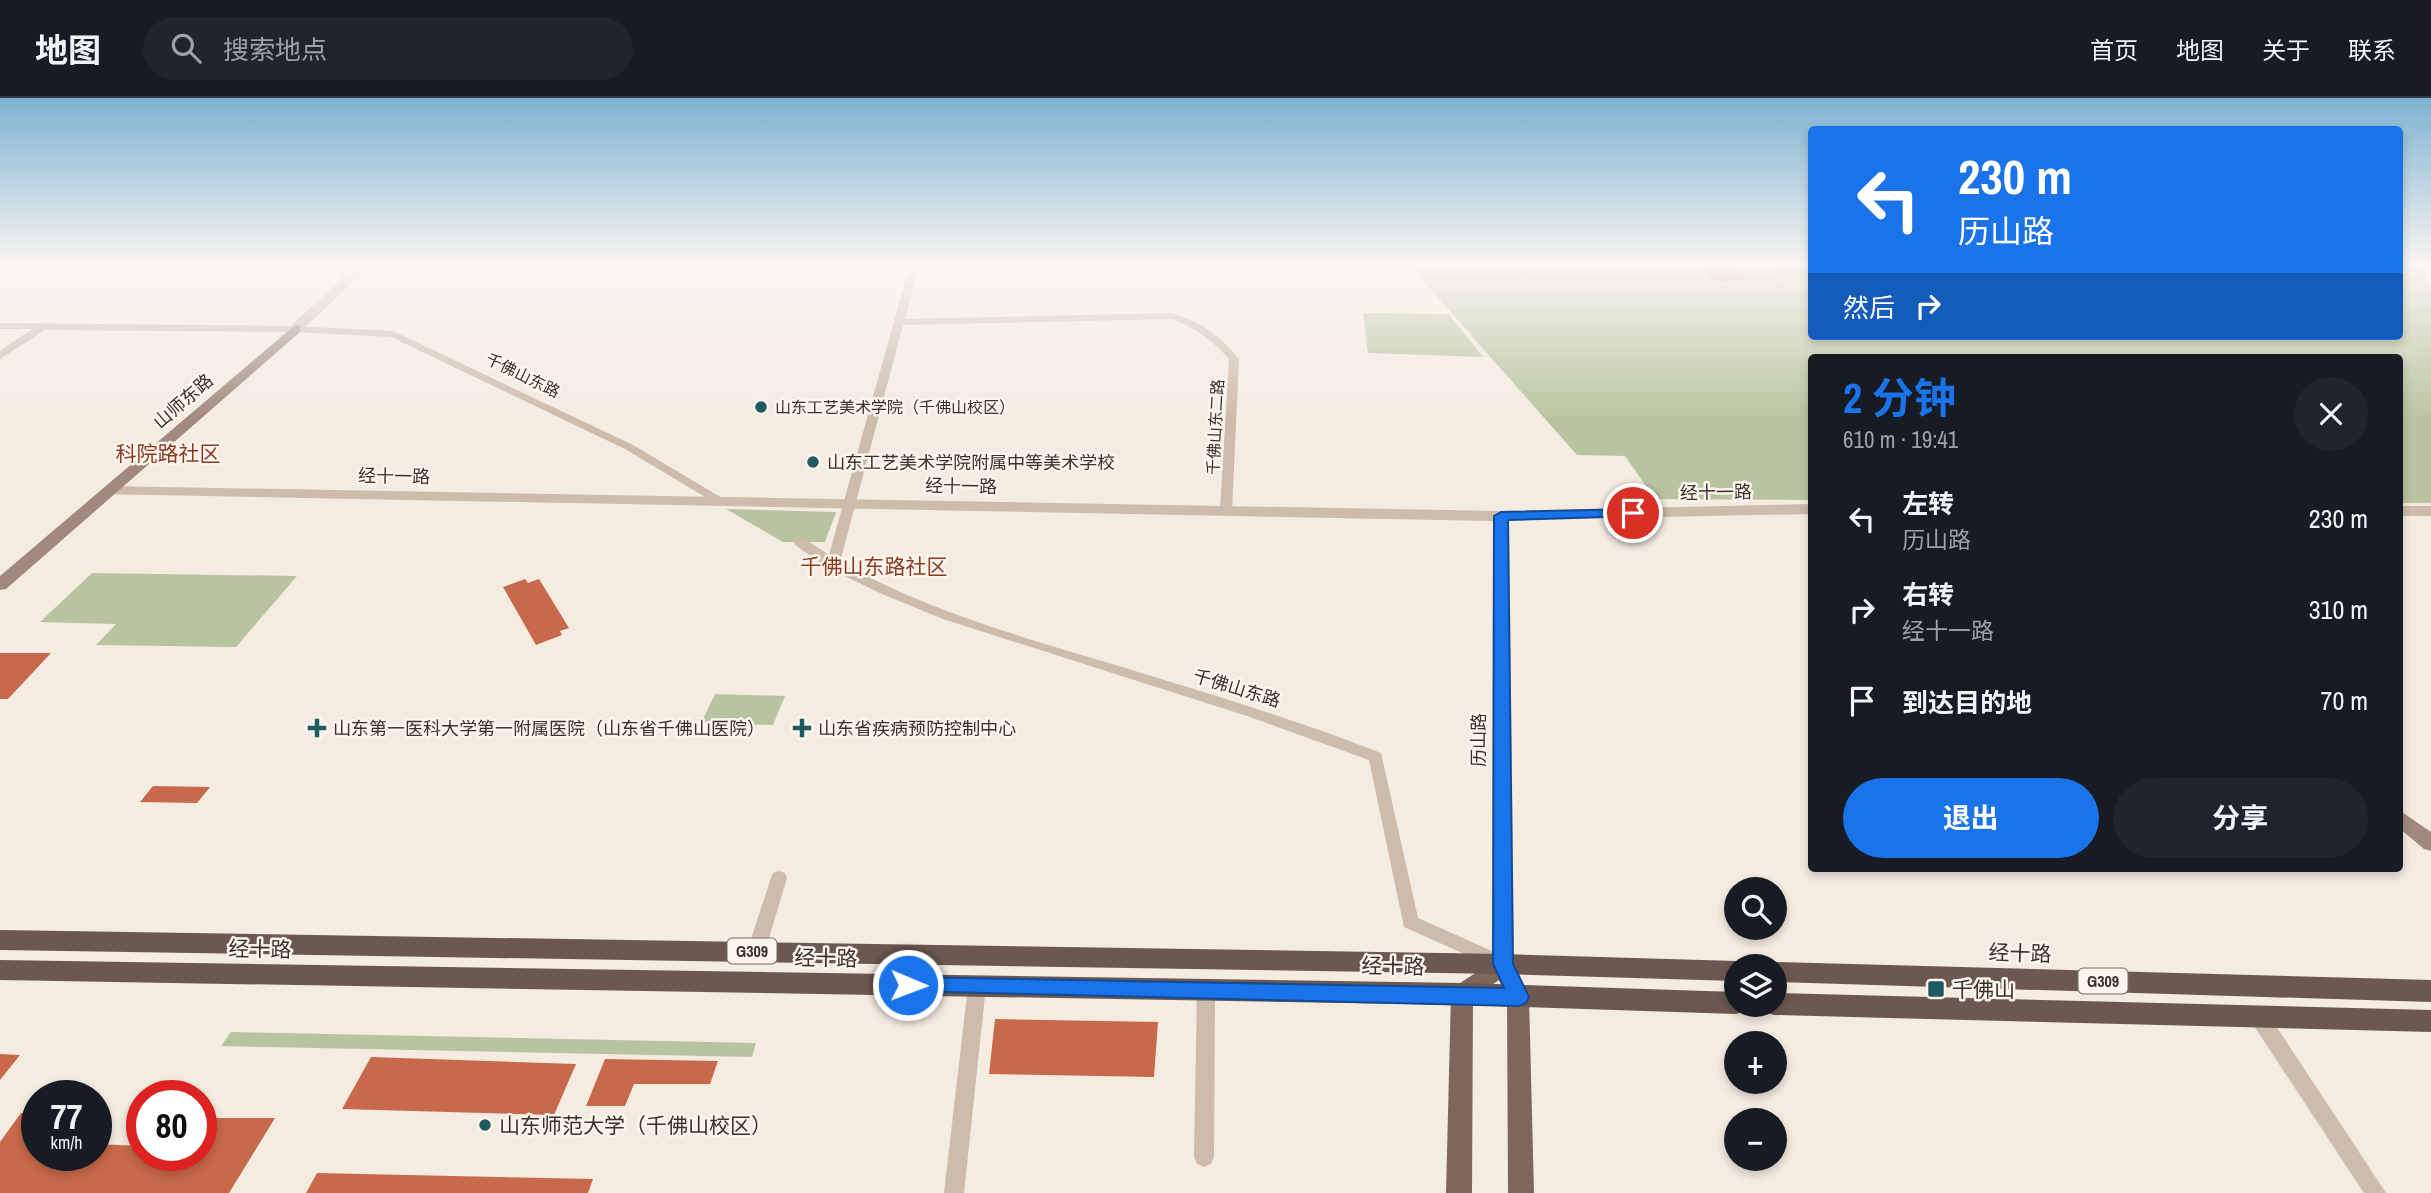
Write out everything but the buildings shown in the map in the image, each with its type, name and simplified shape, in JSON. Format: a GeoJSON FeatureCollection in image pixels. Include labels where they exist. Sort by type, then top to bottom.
{"type":"FeatureCollection","features":[{"type":"Feature","properties":{"kind":"highway","name":"经十路"},"geometry":{"type":"LineString","coordinates":[[0,940],[1503,964],[1724,971]]}},
{"type":"Feature","properties":{"kind":"highway","name":"经十路"},"geometry":{"type":"LineString","coordinates":[[0,970],[1462,994],[1724,1003]]}},
{"type":"Feature","properties":{"kind":"highway","name":"经十路"},"geometry":{"type":"LineString","coordinates":[[1787,972],[2431,991]]}},
{"type":"Feature","properties":{"kind":"highway","name":"G309"},"geometry":{"type":"LineString","coordinates":[[1787,1004],[2431,1021]]}},
{"type":"Feature","properties":{"kind":"main road","name":"山师东路"},"geometry":{"type":"LineString","coordinates":[[0,585],[295,329]]}},
{"type":"Feature","properties":{"kind":"main road"},"geometry":{"type":"LineString","coordinates":[[2403,820],[2431,842]]}},
{"type":"Feature","properties":{"kind":"main road"},"geometry":{"type":"LineString","coordinates":[[1460,1193],[1462,994],[1503,964]]}},
{"type":"Feature","properties":{"kind":"main road","name":"历山路"},"geometry":{"type":"LineString","coordinates":[[1503,964],[1518,997],[1521,1193]]}},
{"type":"Feature","properties":{"kind":"street"},"geometry":{"type":"LineString","coordinates":[[295,329],[307,318]]}},
{"type":"Feature","properties":{"kind":"street"},"geometry":{"type":"LineString","coordinates":[[833,565],[900,318]]}},
{"type":"Feature","properties":{"kind":"street","name":"千佛山东二路"},"geometry":{"type":"LineString","coordinates":[[899,322],[1076,318]]}},
{"type":"Feature","properties":{"kind":"street","name":"千佛山东二路"},"geometry":{"type":"LineString","coordinates":[[1179,318],[1196,323],[1218,340],[1234,359],[1226,511]]}},
{"type":"Feature","properties":{"kind":"street","name":"千佛山东路"},"geometry":{"type":"LineString","coordinates":[[0,327],[295,329],[393,334],[629,447],[721,501]]}},
{"type":"Feature","properties":{"kind":"street"},"geometry":{"type":"LineString","coordinates":[[0,356],[42,327]]}},
{"type":"Feature","properties":{"kind":"street","name":"经十一路"},"geometry":{"type":"LineString","coordinates":[[109,491],[1501,516],[1808,509]]}},
{"type":"Feature","properties":{"kind":"street"},"geometry":{"type":"LineString","coordinates":[[2403,511],[2431,511]]}},
{"type":"Feature","properties":{"kind":"street","name":"历山路"},"geometry":{"type":"LineString","coordinates":[[1501,516],[1503,964]]}},
{"type":"Feature","properties":{"kind":"street","name":"千佛山东路"},"geometry":{"type":"LineString","coordinates":[[800,542],[833,565],[879,590],[992,631],[1304,727],[1376,757],[1410,922],[1503,964]]}},
{"type":"Feature","properties":{"kind":"street"},"geometry":{"type":"LineString","coordinates":[[756,951],[779,878]]}},
{"type":"Feature","properties":{"kind":"street"},"geometry":{"type":"LineString","coordinates":[[954,1193],[977,986]]}},
{"type":"Feature","properties":{"kind":"street"},"geometry":{"type":"LineString","coordinates":[[1204,1157],[1206,990]]}},
{"type":"Feature","properties":{"kind":"street"},"geometry":{"type":"LineString","coordinates":[[2259,1017],[2376,1193]]}},
{"type":"Feature","properties":{"kind":"green space"},"geometry":{"type":"Polygon","coordinates":[[[1364,318],[1452,318],[1483,357],[1368,353],[1364,318]]]}},
{"type":"Feature","properties":{"kind":"green space"},"geometry":{"type":"Polygon","coordinates":[[[1456,318],[1808,318],[1808,340],[2403,340],[2403,318],[2431,318],[2431,503],[2403,503],[2403,354],[1808,354],[1808,500],[1655,499],[1625,456],[1577,455],[1456,318]]]}},
{"type":"Feature","properties":{"kind":"green space"},"geometry":{"type":"Polygon","coordinates":[[[726,509],[836,512],[825,542],[783,542],[726,509]]]}},
{"type":"Feature","properties":{"kind":"green space"},"geometry":{"type":"Polygon","coordinates":[[[92,573],[297,576],[236,647],[96,645],[116,624],[40,622],[92,573]]]}},
{"type":"Feature","properties":{"kind":"green space"},"geometry":{"type":"Polygon","coordinates":[[[715,694],[785,696],[773,725],[701,723],[715,694]]]}},
{"type":"Feature","properties":{"kind":"green space"},"geometry":{"type":"Polygon","coordinates":[[[231,1032],[756,1043],[752,1057],[221,1046],[231,1032]]]}},
{"type":"Feature","properties":{"kind":"place","name":"山东工艺美术学院（千佛山校区）"},"geometry":{"type":"Point","coordinates":[761,407]}},
{"type":"Feature","properties":{"kind":"place","name":"山东工艺美术学院附属中等美术学校"},"geometry":{"type":"Point","coordinates":[813,462]}},
{"type":"Feature","properties":{"kind":"place","name":"山东第一医科大学第一附属医院（山东省千佛山医院）"},"geometry":{"type":"Point","coordinates":[317,728]}},
{"type":"Feature","properties":{"kind":"place","name":"山东省疾病预防控制中心"},"geometry":{"type":"Point","coordinates":[802,728]}},
{"type":"Feature","properties":{"kind":"place","name":"千佛山"},"geometry":{"type":"Point","coordinates":[1936,989]}},
{"type":"Feature","properties":{"kind":"place","name":"山东师范大学（千佛山校区）"},"geometry":{"type":"Point","coordinates":[485,1125]}},
{"type":"Feature","properties":{"kind":"district","name":"科院路社区"},"geometry":{"type":"Point","coordinates":[168,453]}},
{"type":"Feature","properties":{"kind":"district","name":"千佛山东路社区"},"geometry":{"type":"Point","coordinates":[874,566]}},
{"type":"Feature","properties":{"kind":"route"},"geometry":{"type":"LineString","coordinates":[[908,985],[1518,997],[1503,964],[1501,516],[1633,513]]}}]}
